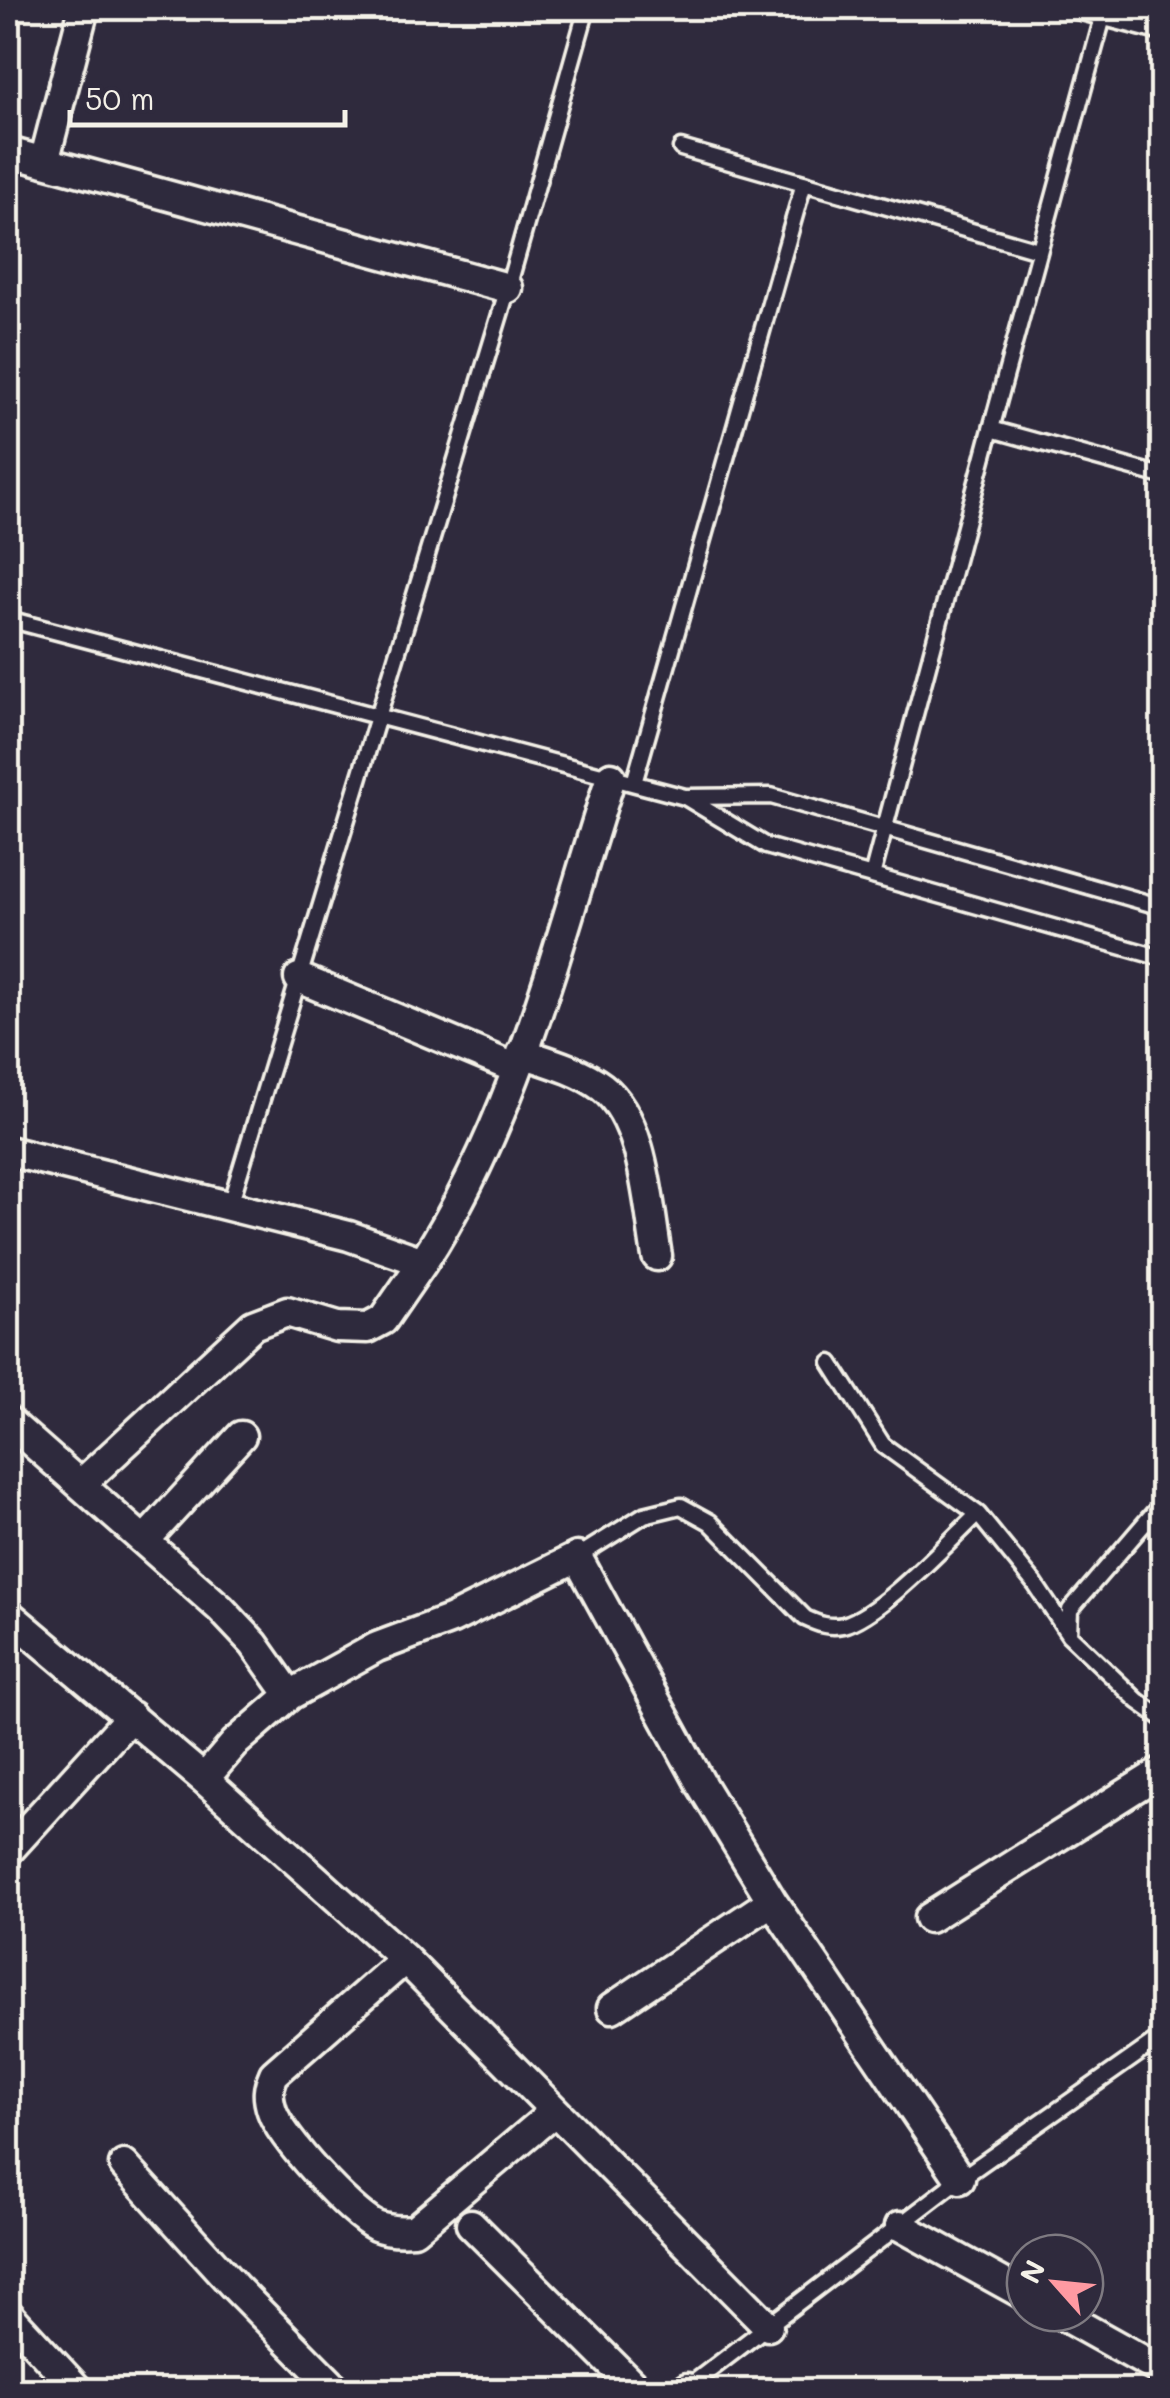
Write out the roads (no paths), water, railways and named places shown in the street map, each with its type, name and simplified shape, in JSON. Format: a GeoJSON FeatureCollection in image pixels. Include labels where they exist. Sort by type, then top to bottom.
{"type":"FeatureCollection","features":[{"type":"Feature","properties":{"kind":"street"},"geometry":{"type":"LineString","coordinates":[[44,162],[84,8]]}},
{"type":"Feature","properties":{"kind":"street"},"geometry":{"type":"LineString","coordinates":[[8,152],[508,288]]}},
{"type":"Feature","properties":{"kind":"street"},"geometry":{"type":"LineString","coordinates":[[81,1484],[254,1326],[287,1312],[337,1328],[368,1328],[382,1320],[466,1190],[520,1061],[622,780]]}},
{"type":"Feature","properties":{"kind":"street"},"geometry":{"type":"LineString","coordinates":[[299,978],[520,1061],[586,1077],[606,1090],[632,1129],[657,1256]]}},
{"type":"Feature","properties":{"kind":"street"},"geometry":{"type":"LineString","coordinates":[[8,1151],[349,1236],[423,1262]]}},
{"type":"Feature","properties":{"kind":"street"},"geometry":{"type":"LineString","coordinates":[[8,1421],[145,1540],[242,1632],[290,1695]]}},
{"type":"Feature","properties":{"kind":"street"},"geometry":{"type":"LineString","coordinates":[[145,1540],[241,1436]]}},
{"type":"Feature","properties":{"kind":"street"},"geometry":{"type":"LineString","coordinates":[[204,1779],[236,1743],[290,1695],[377,1648],[452,1619],[577,1557],[702,1786],[772,1900],[960,2179]]}},
{"type":"Feature","properties":{"kind":"street"},"geometry":{"type":"LineString","coordinates":[[8,1614],[204,1779],[405,1959],[768,2326]]}},
{"type":"Feature","properties":{"kind":"street"},"geometry":{"type":"LineString","coordinates":[[8,1851],[131,1716]]}},
{"type":"Feature","properties":{"kind":"street"},"geometry":{"type":"LineString","coordinates":[[929,1918],[1162,1771]]}},
{"type":"Feature","properties":{"kind":"street"},"geometry":{"type":"LineString","coordinates":[[612,2008],[772,1900]]}},
{"type":"Feature","properties":{"kind":"street"},"geometry":{"type":"LineString","coordinates":[[405,1959],[274,2074],[267,2091],[273,2114],[284,2133],[357,2213],[377,2226],[414,2230],[555,2111]]}},
{"type":"Feature","properties":{"kind":"street"},"geometry":{"type":"LineString","coordinates":[[124,2166],[337,2390]]}},
{"type":"Feature","properties":{"kind":"street"},"geometry":{"type":"LineString","coordinates":[[471,2224],[638,2390]]}},
{"type":"Feature","properties":{"kind":"street"},"geometry":{"type":"LineString","coordinates":[[900,2226],[1005,2284]]}},
{"type":"Feature","properties":{"kind":"street"},"geometry":{"type":"LineString","coordinates":[[8,2314],[78,2390]]}},
{"type":"Feature","properties":{"kind":"street"},"geometry":{"type":"LineString","coordinates":[[1094,2333],[1162,2371]]}},
{"type":"Feature","properties":{"kind":"lane"},"geometry":{"type":"LineString","coordinates":[[229,1208],[508,288],[586,8]]}},
{"type":"Feature","properties":{"kind":"lane"},"geometry":{"type":"LineString","coordinates":[[1066,8],[1162,33]]}},
{"type":"Feature","properties":{"kind":"lane"},"geometry":{"type":"LineString","coordinates":[[1130,24],[1136,8]]}},
{"type":"Feature","properties":{"kind":"lane"},"geometry":{"type":"LineString","coordinates":[[872,876],[1103,17]]}},
{"type":"Feature","properties":{"kind":"lane"},"geometry":{"type":"LineString","coordinates":[[681,148],[1038,250]]}},
{"type":"Feature","properties":{"kind":"lane"},"geometry":{"type":"LineString","coordinates":[[622,780],[804,183]]}},
{"type":"Feature","properties":{"kind":"lane"},"geometry":{"type":"LineString","coordinates":[[991,429],[1162,476]]}},
{"type":"Feature","properties":{"kind":"lane"},"geometry":{"type":"LineString","coordinates":[[8,619],[685,797],[771,796],[1162,907]]}},
{"type":"Feature","properties":{"kind":"lane"},"geometry":{"type":"LineString","coordinates":[[685,797],[766,846],[1162,958]]}},
{"type":"Feature","properties":{"kind":"lane"},"geometry":{"type":"LineString","coordinates":[[832,1363],[883,1445],[978,1514],[1036,1584],[1070,1634],[1162,1718]]}},
{"type":"Feature","properties":{"kind":"lane"},"geometry":{"type":"LineString","coordinates":[[1070,1634],[1070,1610],[1162,1503]]}},
{"type":"Feature","properties":{"kind":"lane"},"geometry":{"type":"LineString","coordinates":[[577,1557],[644,1515],[680,1506],[710,1522],[805,1618],[822,1626],[840,1626],[872,1610],[978,1514]]}},
{"type":"Feature","properties":{"kind":"lane"},"geometry":{"type":"LineString","coordinates":[[687,2390],[960,2179],[1162,2037]]}}]}
